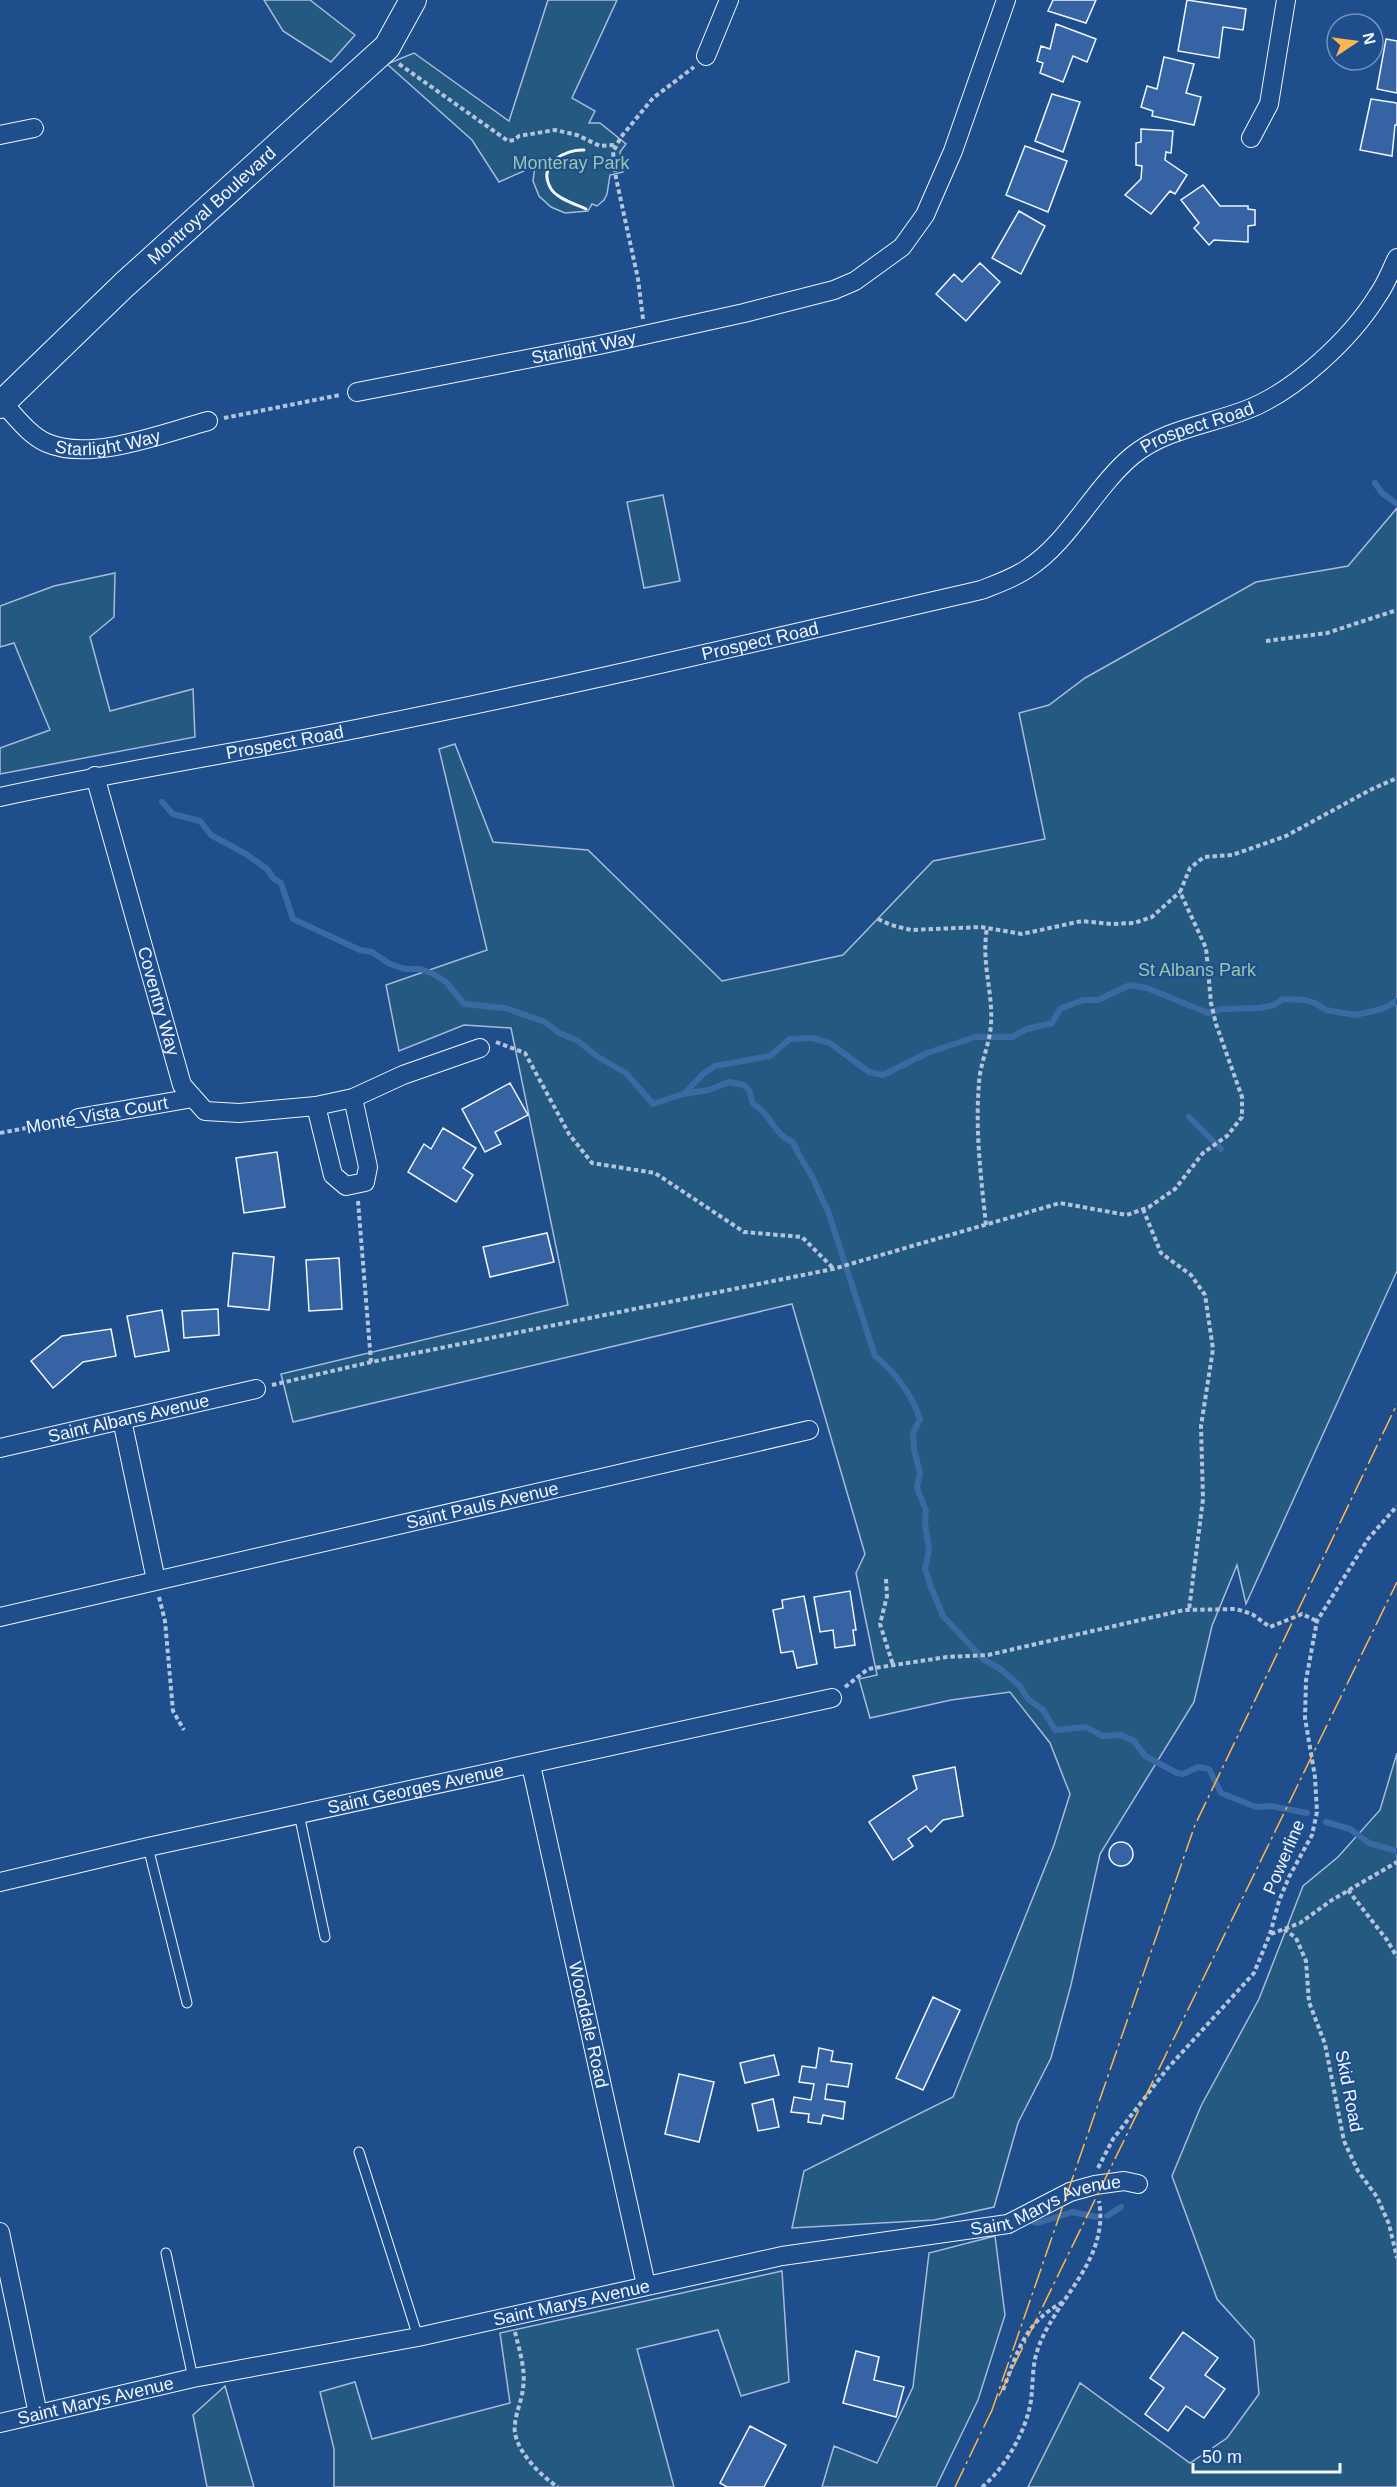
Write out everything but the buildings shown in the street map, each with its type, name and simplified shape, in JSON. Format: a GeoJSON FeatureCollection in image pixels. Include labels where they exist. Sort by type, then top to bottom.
{"type":"FeatureCollection","features":[{"type":"Feature","properties":{"kind":"street","name":"Montroyal Boulevard"},"geometry":{"type":"LineString","coordinates":[[1,404],[124,285],[387,47],[412,0]]}},
{"type":"Feature","properties":{"kind":"street"},"geometry":{"type":"LineString","coordinates":[[706,56],[729,0]]}},
{"type":"Feature","properties":{"kind":"street","name":"Starlight Way"},"geometry":{"type":"LineString","coordinates":[[357,392],[599,345],[744,312],[834,290],[862,276],[903,247],[925,215],[953,151],[1006,0]]}},
{"type":"Feature","properties":{"kind":"street"},"geometry":{"type":"LineString","coordinates":[[1251,138],[1269,104],[1286,0]]}},
{"type":"Feature","properties":{"kind":"street"},"geometry":{"type":"LineString","coordinates":[[0,135],[34,128]]}},
{"type":"Feature","properties":{"kind":"street","name":"Prospect Road"},"geometry":{"type":"LineString","coordinates":[[0,797],[95,776],[369,727],[655,667],[981,590],[1007,580],[1028,569],[1047,553],[1106,483],[1131,457],[1150,443],[1183,429],[1247,410],[1283,390],[1318,363],[1352,328],[1378,296],[1397,258]]}},
{"type":"Feature","properties":{"kind":"street","name":"Starlight Way"},"geometry":{"type":"LineString","coordinates":[[1,404],[24,426],[46,442],[72,450],[105,448],[208,421]]}},
{"type":"Feature","properties":{"kind":"street","name":"Coventry Way"},"geometry":{"type":"LineString","coordinates":[[95,776],[182,1085],[193,1098]]}},
{"type":"Feature","properties":{"kind":"street"},"geometry":{"type":"LineString","coordinates":[[193,1098],[205,1111],[238,1113],[316,1106],[353,1098],[403,1075],[480,1048]]}},
{"type":"Feature","properties":{"kind":"street","name":"Monte Vista Court"},"geometry":{"type":"LineString","coordinates":[[78,1118],[193,1098]]}},
{"type":"Feature","properties":{"kind":"street"},"geometry":{"type":"LineString","coordinates":[[316,1106],[333,1175],[346,1186],[365,1182],[368,1167],[353,1098]]}},
{"type":"Feature","properties":{"kind":"street","name":"Saint Albans Avenue"},"geometry":{"type":"LineString","coordinates":[[0,1448],[256,1389]]}},
{"type":"Feature","properties":{"kind":"street"},"geometry":{"type":"LineString","coordinates":[[122,1420],[156,1580]]}},
{"type":"Feature","properties":{"kind":"street","name":"Saint Pauls Avenue"},"geometry":{"type":"LineString","coordinates":[[0,1617],[809,1430]]}},
{"type":"Feature","properties":{"kind":"street","name":"Saint Georges Avenue"},"geometry":{"type":"LineString","coordinates":[[0,1882],[148,1847],[832,1698]]}},
{"type":"Feature","properties":{"kind":"street","name":"Wooddale Road"},"geometry":{"type":"LineString","coordinates":[[531,1765],[646,2285]]}},
{"type":"Feature","properties":{"kind":"street","name":"Saint Marys Avenue"},"geometry":{"type":"LineString","coordinates":[[0,2422],[193,2378],[418,2337],[782,2256],[1008,2224],[1070,2192],[1095,2185],[1124,2181],[1138,2184]]}},
{"type":"Feature","properties":{"kind":"street"},"geometry":{"type":"LineString","coordinates":[[0,2232],[38,2414]]}},
{"type":"Feature","properties":{"kind":"lane"},"geometry":{"type":"LineString","coordinates":[[299,1814],[325,1937]]}},
{"type":"Feature","properties":{"kind":"lane"},"geometry":{"type":"LineString","coordinates":[[148,1847],[187,2002]]}},
{"type":"Feature","properties":{"kind":"lane"},"geometry":{"type":"LineString","coordinates":[[359,2152],[418,2337]]}},
{"type":"Feature","properties":{"kind":"lane"},"geometry":{"type":"LineString","coordinates":[[166,2253],[193,2378]]}},
{"type":"Feature","properties":{"kind":"path"},"geometry":{"type":"LineString","coordinates":[[645,333],[630,235],[616,178],[613,152],[653,98],[706,56]]}},
{"type":"Feature","properties":{"kind":"path"},"geometry":{"type":"LineString","coordinates":[[398,63],[508,141],[519,136],[555,130],[577,135],[600,146],[616,145]]}},
{"type":"Feature","properties":{"kind":"path"},"geometry":{"type":"LineString","coordinates":[[208,421],[357,392]]}},
{"type":"Feature","properties":{"kind":"path"},"geometry":{"type":"LineString","coordinates":[[1266,641],[1327,633],[1397,610]]}},
{"type":"Feature","properties":{"kind":"path"},"geometry":{"type":"LineString","coordinates":[[878,919],[910,930],[957,926],[1022,934],[1082,921],[1112,924],[1134,923],[1152,917],[1180,892],[1190,868],[1204,857],[1233,855],[1286,836],[1370,790],[1397,778]]}},
{"type":"Feature","properties":{"kind":"path"},"geometry":{"type":"LineString","coordinates":[[256,1389],[371,1362],[864,1262],[1060,1203],[1127,1215],[1143,1209],[1176,1189],[1203,1153],[1227,1136],[1242,1117],[1242,1097],[1216,1024],[1211,1003],[1206,948],[1180,892]]}},
{"type":"Feature","properties":{"kind":"path"},"geometry":{"type":"LineString","coordinates":[[986,1225],[978,1144],[979,1082],[991,1027],[990,992],[984,957],[987,928]]}},
{"type":"Feature","properties":{"kind":"path"},"geometry":{"type":"LineString","coordinates":[[480,1048],[496,1042],[525,1053],[569,1134],[592,1163],[655,1173],[744,1232],[802,1237],[833,1269]]}},
{"type":"Feature","properties":{"kind":"path","name":"Monte Vista Court"},"geometry":{"type":"LineString","coordinates":[[0,1133],[78,1118]]}},
{"type":"Feature","properties":{"kind":"path"},"geometry":{"type":"LineString","coordinates":[[359,1208],[371,1362]]}},
{"type":"Feature","properties":{"kind":"path"},"geometry":{"type":"LineString","coordinates":[[1143,1209],[1161,1253],[1191,1275],[1205,1295],[1213,1349],[1201,1426],[1203,1499],[1189,1610]]}},
{"type":"Feature","properties":{"kind":"path","name":"Powerline"},"geometry":{"type":"LineString","coordinates":[[1095,2185],[1100,2162],[1113,2139],[1167,2069],[1254,1973],[1289,1877],[1312,1835],[1317,1812],[1305,1708],[1306,1680],[1317,1621],[1368,1539],[1397,1506]]}},
{"type":"Feature","properties":{"kind":"path"},"geometry":{"type":"LineString","coordinates":[[886,1579],[887,1596],[880,1624],[893,1665]]}},
{"type":"Feature","properties":{"kind":"path"},"geometry":{"type":"LineString","coordinates":[[832,1698],[868,1669],[946,1657],[987,1655],[1189,1610],[1236,1609],[1252,1614],[1270,1628],[1302,1614],[1317,1621]]}},
{"type":"Feature","properties":{"kind":"path"},"geometry":{"type":"LineString","coordinates":[[165,1621],[173,1711],[184,1730]]}},
{"type":"Feature","properties":{"kind":"path"},"geometry":{"type":"LineString","coordinates":[[1270,1934],[1300,1923],[1348,1890],[1397,1863]]}},
{"type":"Feature","properties":{"kind":"path"},"geometry":{"type":"LineString","coordinates":[[1348,1890],[1397,1957]]}},
{"type":"Feature","properties":{"kind":"path","name":"Skid Road"},"geometry":{"type":"LineString","coordinates":[[1284,1929],[1296,1938],[1306,1961],[1309,2002],[1325,2044],[1344,2141],[1358,2171],[1377,2197],[1389,2224],[1397,2258]]}},
{"type":"Feature","properties":{"kind":"path"},"geometry":{"type":"LineString","coordinates":[[982,2487],[991,2480],[1003,2463],[1028,2414],[1036,2355],[1052,2318],[1082,2276],[1098,2235],[1102,2217],[1095,2185]]}},
{"type":"Feature","properties":{"kind":"path"},"geometry":{"type":"LineString","coordinates":[[1004,2390],[1020,2345],[1031,2326],[1047,2311],[1064,2302]]}},
{"type":"Feature","properties":{"kind":"path"},"geometry":{"type":"LineString","coordinates":[[511,2317],[521,2356],[524,2386],[514,2426],[516,2442],[524,2455],[558,2487]]}},
{"type":"Feature","properties":{"kind":"green space"},"geometry":{"type":"Polygon","coordinates":[[[264,0],[310,0],[355,35],[331,62],[283,31],[264,0]]]}},
{"type":"Feature","properties":{"kind":"green space","name":"Monteray Park"},"geometry":{"type":"Polygon","coordinates":[[[548,0],[617,0],[572,98],[595,111],[589,123],[600,123],[626,144],[620,152],[623,172],[610,175],[604,200],[597,206],[592,204],[588,211],[565,213],[551,207],[539,196],[533,181],[535,166],[499,182],[472,140],[387,64],[414,53],[509,121],[548,0]]]}},
{"type":"Feature","properties":{"kind":"green space"},"geometry":{"type":"Polygon","coordinates":[[[663,495],[680,581],[644,588],[627,502],[663,495]]]}},
{"type":"Feature","properties":{"kind":"green space","name":"St Albans Park"},"geometry":{"type":"Polygon","coordinates":[[[1397,508],[1397,1271],[1246,1604],[1237,1565],[1212,1626],[1194,1702],[1100,1854],[1071,1985],[1051,2058],[1018,2123],[994,2207],[934,2220],[792,2228],[804,2171],[953,2097],[1054,1845],[1070,1794],[1050,1743],[1010,1692],[951,1700],[870,1718],[859,1679],[877,1675],[856,1573],[865,1554],[792,1304],[293,1422],[281,1374],[568,1305],[511,1028],[464,1025],[399,1051],[386,985],[487,950],[439,749],[455,744],[493,842],[588,850],[722,981],[843,955],[933,861],[1045,839],[1019,713],[1049,705],[1085,678],[1256,582],[1348,566],[1397,508]]]}},
{"type":"Feature","properties":{"kind":"green space"},"geometry":{"type":"Polygon","coordinates":[[[115,573],[114,617],[90,637],[110,711],[193,689],[195,737],[0,774],[0,748],[50,730],[14,643],[0,647],[0,606],[54,586],[115,573]]]}},
{"type":"Feature","properties":{"kind":"green space"},"geometry":{"type":"Polygon","coordinates":[[[1397,1753],[1397,2487],[1028,2487],[1080,2383],[1190,2463],[1227,2438],[1259,2394],[1254,2340],[1217,2299],[1172,2176],[1201,2106],[1259,1999],[1303,1886],[1338,1857],[1380,1810],[1397,1753]]]}},
{"type":"Feature","properties":{"kind":"green space"},"geometry":{"type":"Polygon","coordinates":[[[995,2236],[1005,2315],[978,2400],[936,2487],[822,2487],[834,2446],[877,2463],[913,2387],[929,2253],[995,2236]]]}},
{"type":"Feature","properties":{"kind":"green space"},"geometry":{"type":"Polygon","coordinates":[[[782,2271],[789,2382],[741,2396],[718,2330],[637,2349],[674,2487],[334,2487],[334,2449],[320,2392],[355,2382],[372,2439],[510,2403],[500,2333],[782,2271]]]}},
{"type":"Feature","properties":{"kind":"green space"},"geometry":{"type":"Polygon","coordinates":[[[225,2386],[254,2487],[207,2487],[193,2415],[225,2386]]]}},
{"type":"Feature","properties":{"kind":"waterway"},"geometry":{"type":"LineString","coordinates":[[1375,483],[1382,493],[1397,504]]}},
{"type":"Feature","properties":{"kind":"waterway"},"geometry":{"type":"LineString","coordinates":[[162,802],[173,814],[200,821],[211,835],[246,854],[267,869],[273,878],[281,883],[293,919],[360,950],[372,952],[390,964],[405,969],[421,969],[435,975],[446,982],[464,1004],[505,1008],[545,1022],[559,1033],[578,1041],[598,1057],[626,1073],[653,1104],[683,1094],[709,1090],[729,1082],[744,1085],[749,1090],[753,1104],[764,1113],[781,1135],[793,1142],[814,1180],[828,1211],[875,1356],[902,1384],[920,1419],[913,1433],[920,1473],[917,1488],[926,1511],[925,1522],[929,1550],[925,1569],[943,1616],[984,1660],[999,1668],[1020,1686],[1028,1699],[1043,1710],[1055,1730],[1086,1727],[1102,1736],[1121,1735],[1134,1741],[1145,1756],[1177,1773],[1183,1774],[1198,1767],[1209,1769],[1221,1793],[1256,1807],[1271,1806],[1307,1813]]}},
{"type":"Feature","properties":{"kind":"waterway"},"geometry":{"type":"LineString","coordinates":[[684,1094],[704,1073],[715,1066],[770,1056],[790,1039],[812,1038],[830,1043],[869,1072],[883,1075],[927,1053],[975,1037],[1012,1037],[1027,1029],[1052,1023],[1060,1009],[1083,1000],[1098,1000],[1130,985],[1147,988],[1208,1013],[1222,1009],[1260,1008],[1274,1005],[1283,999],[1305,1000],[1326,1010],[1355,1015],[1382,1009],[1397,1001]]}},
{"type":"Feature","properties":{"kind":"waterway"},"geometry":{"type":"LineString","coordinates":[[1189,1117],[1221,1149]]}},
{"type":"Feature","properties":{"kind":"waterway"},"geometry":{"type":"LineString","coordinates":[[1326,1822],[1350,1829],[1369,1843],[1397,1851]]}},
{"type":"Feature","properties":{"kind":"waterway"},"geometry":{"type":"LineString","coordinates":[[1107,2216],[1121,2207]]}},
{"type":"Feature","properties":{"kind":"waterway"},"geometry":{"type":"LineString","coordinates":[[1031,2221],[1038,2223],[1072,2212],[1096,2217]]}},
{"type":"Feature","properties":{"kind":"wall"},"geometry":{"type":"LineString","coordinates":[[584,150],[569,152],[555,160],[550,165],[547,179],[556,194],[586,209]]}},
{"type":"Feature","properties":{"kind":"power"},"geometry":{"type":"LineString","coordinates":[[991,2413],[1195,1825],[1397,1404]]}},
{"type":"Feature","properties":{"kind":"power"},"geometry":{"type":"LineString","coordinates":[[999,2396],[1397,1582]]}},
{"type":"Feature","properties":{"kind":"power"},"geometry":{"type":"LineString","coordinates":[[955,2487],[991,2412]]}}]}
